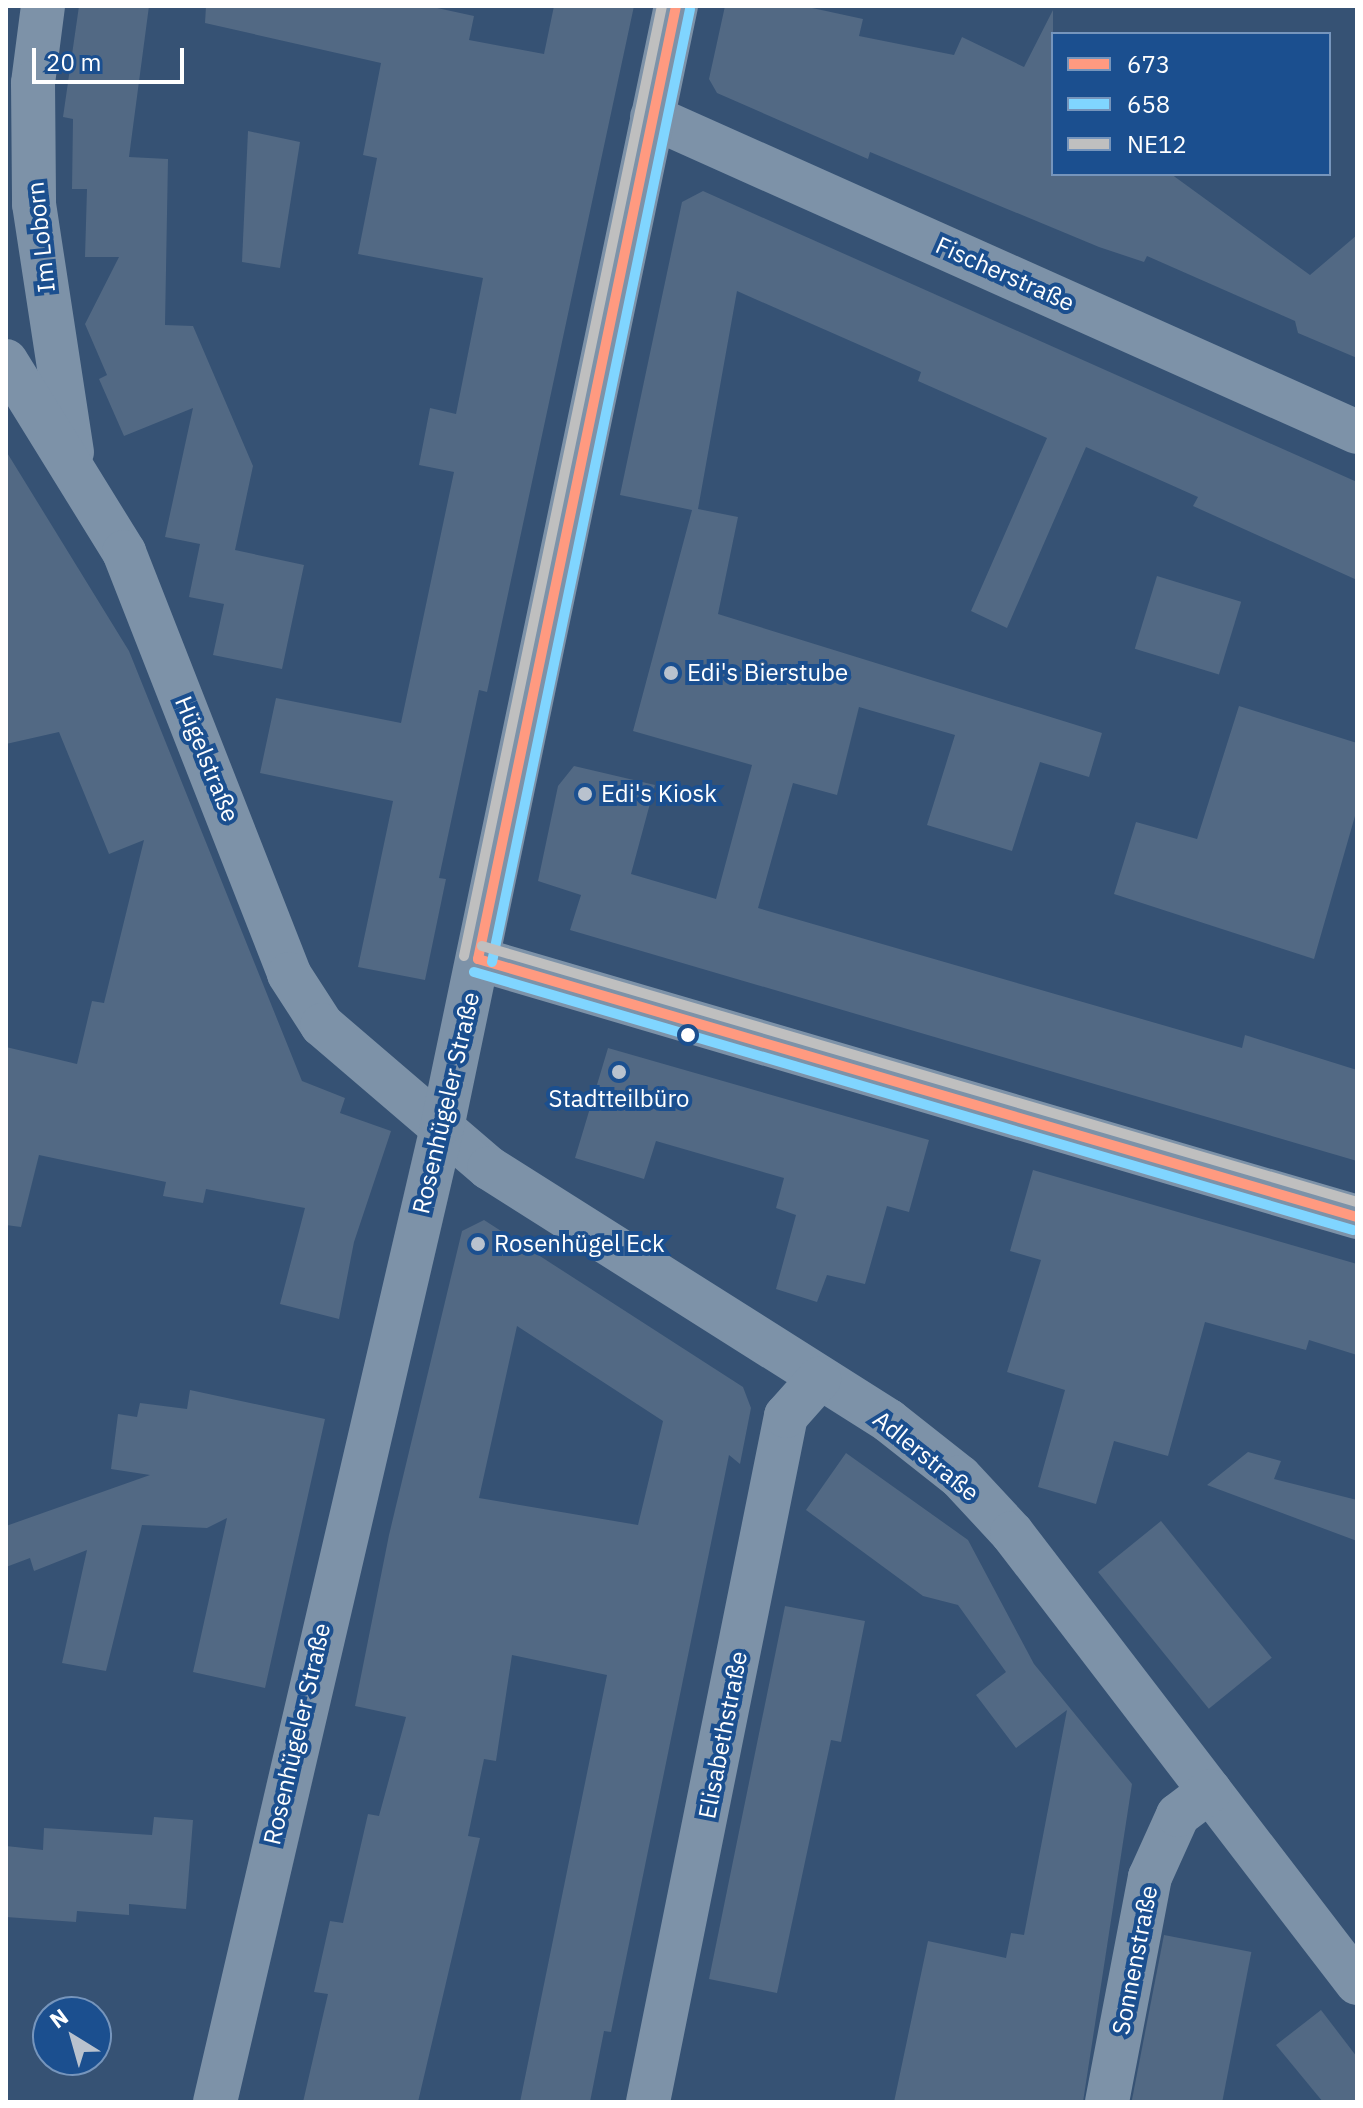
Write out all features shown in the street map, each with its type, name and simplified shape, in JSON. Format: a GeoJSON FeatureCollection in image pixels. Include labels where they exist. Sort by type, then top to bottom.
{"type":"FeatureCollection","features":[{"type":"Feature","properties":{"kind":"street","name":"Im Loborn"},"geometry":{"type":"LineString","coordinates":[[43,6],[33,83],[34,204],[74,466]]}},
{"type":"Feature","properties":{"kind":"street","name":"Rosenhügeler Straße"},"geometry":{"type":"LineString","coordinates":[[215,2102],[443,1123],[676,6]]}},
{"type":"Feature","properties":{"kind":"street","name":"Fischerstraße"},"geometry":{"type":"LineString","coordinates":[[652,117],[1357,432]]}},
{"type":"Feature","properties":{"kind":"street","name":"Hügelstraße"},"geometry":{"type":"LineString","coordinates":[[6,361],[74,466],[124,552],[289,974],[322,1025],[358,1062],[443,1123]]}},
{"type":"Feature","properties":{"kind":"street"},"geometry":{"type":"LineString","coordinates":[[478,959],[1357,1217]]}},
{"type":"Feature","properties":{"kind":"street","name":"Adlerstraße"},"geometry":{"type":"LineString","coordinates":[[443,1123],[489,1168],[819,1379],[960,1477],[1012,1533],[1357,1983]]}},
{"type":"Feature","properties":{"kind":"street","name":"Elisabethstraße"},"geometry":{"type":"LineString","coordinates":[[648,2102],[786,1416],[819,1379]]}},
{"type":"Feature","properties":{"kind":"street","name":"Sonnenstraße"},"geometry":{"type":"LineString","coordinates":[[1107,2102],[1150,1877],[1178,1815],[1210,1791]]}},
{"type":"Feature","properties":{"kind":"building"},"geometry":{"type":"Polygon","coordinates":[[[79,6],[149,6],[129,157],[168,159],[165,325],[193,326],[253,466],[235,550],[304,565],[282,669],[213,655],[224,604],[189,597],[200,544],[165,537],[193,408],[124,436],[99,379],[107,375],[85,324],[119,257],[85,257],[87,189],[72,189],[73,119],[63,117],[79,6]]]}},
{"type":"Feature","properties":{"kind":"building"},"geometry":{"type":"Polygon","coordinates":[[[206,6],[428,6],[474,16],[469,40],[544,54],[554,6],[634,6],[487,692],[479,690],[439,878],[446,879],[425,980],[358,967],[393,801],[260,773],[276,698],[401,723],[454,472],[419,465],[430,408],[456,414],[483,278],[358,254],[377,158],[363,155],[381,63],[205,23],[206,6]]]}},
{"type":"Feature","properties":{"kind":"building"},"geometry":{"type":"Polygon","coordinates":[[[725,6],[803,6],[863,19],[859,36],[954,55],[962,37],[1024,67],[1053,10],[1051,176],[1174,176],[1310,275],[1357,235],[1357,358],[1298,333],[1295,321],[1147,256],[1144,262],[1099,247],[870,152],[868,159],[717,93],[709,79],[725,6]]]}},
{"type":"Feature","properties":{"kind":"building"},"geometry":{"type":"Polygon","coordinates":[[[248,131],[300,142],[280,268],[242,262],[248,131]]]}},
{"type":"Feature","properties":{"kind":"building"},"geometry":{"type":"Polygon","coordinates":[[[703,191],[1357,482],[1357,580],[1193,506],[1198,497],[1086,447],[1007,628],[971,611],[1047,438],[918,381],[921,372],[737,291],[698,509],[738,517],[718,614],[1102,733],[1089,777],[1040,762],[1012,851],[927,825],[955,735],[859,707],[837,795],[793,783],[758,908],[1242,1048],[1245,1035],[1357,1070],[1357,1161],[570,930],[581,895],[538,881],[558,786],[574,766],[655,785],[631,874],[716,899],[752,765],[633,731],[692,510],[620,495],[682,202],[703,191]]]}},
{"type":"Feature","properties":{"kind":"building"},"geometry":{"type":"Polygon","coordinates":[[[6,451],[129,651],[302,1081],[345,1098],[340,1113],[391,1131],[354,1242],[339,1319],[280,1304],[305,1208],[206,1189],[203,1203],[163,1196],[166,1182],[39,1155],[21,1227],[6,1225],[6,1047],[77,1064],[92,1001],[104,1003],[144,840],[109,854],[59,732],[6,744],[6,451]]]}},
{"type":"Feature","properties":{"kind":"building"},"geometry":{"type":"Polygon","coordinates":[[[1157,576],[1241,602],[1219,674],[1135,649],[1157,576]]]}},
{"type":"Feature","properties":{"kind":"building"},"geometry":{"type":"Polygon","coordinates":[[[1239,706],[1357,743],[1357,809],[1314,959],[1114,894],[1136,822],[1197,839],[1239,706]]]}},
{"type":"Feature","properties":{"kind":"building"},"geometry":{"type":"Polygon","coordinates":[[[608,1048],[929,1140],[909,1212],[887,1206],[865,1284],[827,1275],[817,1302],[776,1289],[796,1215],[776,1208],[784,1178],[656,1141],[644,1179],[575,1158],[608,1048]]]}},
{"type":"Feature","properties":{"kind":"building"},"geometry":{"type":"Polygon","coordinates":[[[1033,1170],[1357,1264],[1357,1355],[1309,1340],[1306,1350],[1205,1322],[1168,1456],[1114,1441],[1096,1504],[1038,1487],[1065,1390],[1007,1372],[1041,1260],[1010,1251],[1033,1170]]]}},
{"type":"Feature","properties":{"kind":"building"},"geometry":{"type":"Polygon","coordinates":[[[484,1220],[743,1387],[751,1408],[740,1464],[729,1455],[611,2032],[604,2031],[590,2102],[520,2102],[607,1675],[512,1655],[496,1761],[484,1759],[468,1836],[480,1838],[418,2102],[303,2102],[328,1994],[314,1992],[330,1921],[343,1923],[368,1814],[379,1816],[406,1717],[355,1706],[389,1535],[462,1231],[484,1220]],[[517,1326],[479,1498],[638,1525],[663,1421],[517,1326]]]}},
{"type":"Feature","properties":{"kind":"building"},"geometry":{"type":"Polygon","coordinates":[[[190,1390],[325,1419],[265,1688],[193,1672],[227,1518],[207,1528],[142,1525],[106,1671],[62,1663],[87,1550],[34,1571],[30,1558],[6,1567],[6,1526],[150,1475],[111,1469],[118,1414],[137,1417],[140,1403],[187,1409],[190,1390]]]}},
{"type":"Feature","properties":{"kind":"building"},"geometry":{"type":"Polygon","coordinates":[[[1248,1452],[1281,1461],[1274,1479],[1357,1500],[1357,1541],[1207,1485],[1248,1452]]]}},
{"type":"Feature","properties":{"kind":"building"},"geometry":{"type":"Polygon","coordinates":[[[846,1453],[968,1540],[1034,1664],[1132,1784],[1083,2102],[894,2102],[928,1941],[1006,1958],[1011,1933],[1024,1935],[1067,1710],[1016,1748],[976,1695],[1006,1672],[958,1605],[923,1596],[806,1510],[846,1453]]]}},
{"type":"Feature","properties":{"kind":"building"},"geometry":{"type":"Polygon","coordinates":[[[1161,1521],[1272,1658],[1209,1709],[1098,1572],[1161,1521]]]}},
{"type":"Feature","properties":{"kind":"building"},"geometry":{"type":"Polygon","coordinates":[[[785,1606],[865,1621],[841,1742],[831,1740],[777,1993],[709,1979],[785,1606]]]}},
{"type":"Feature","properties":{"kind":"building"},"geometry":{"type":"Polygon","coordinates":[[[154,1817],[193,1820],[186,1909],[129,1904],[129,1915],[77,1911],[76,1922],[6,1917],[6,1846],[43,1850],[44,1828],[152,1835],[154,1817]]]}},
{"type":"Feature","properties":{"kind":"building"},"geometry":{"type":"Polygon","coordinates":[[[1164,1935],[1251,1952],[1222,2102],[1132,2102],[1164,1935]]]}},
{"type":"Feature","properties":{"kind":"building"},"geometry":{"type":"Polygon","coordinates":[[[1321,2010],[1357,2057],[1357,2102],[1323,2102],[1276,2045],[1321,2010]]]}},
{"type":"Feature","properties":{"kind":"transit line","name":"NE12"},"geometry":{"type":"LineString","coordinates":[[464,956],[662,6]]}},
{"type":"Feature","properties":{"kind":"transit line","name":"673"},"geometry":{"type":"LineString","coordinates":[[478,959],[676,6]]}},
{"type":"Feature","properties":{"kind":"transit line","name":"658"},"geometry":{"type":"LineString","coordinates":[[492,962],[690,9]]}},
{"type":"Feature","properties":{"kind":"transit line","name":"NE12"},"geometry":{"type":"LineString","coordinates":[[482,946],[1357,1202]]}},
{"type":"Feature","properties":{"kind":"transit line","name":"673"},"geometry":{"type":"LineString","coordinates":[[478,959],[1357,1217]]}},
{"type":"Feature","properties":{"kind":"transit line","name":"658"},"geometry":{"type":"LineString","coordinates":[[474,972],[1353,1230]]}},
{"type":"Feature","properties":{"kind":"place","name":"Edi's Bierstube"},"geometry":{"type":"Point","coordinates":[671,673]}},
{"type":"Feature","properties":{"kind":"place","name":"Edi's Kiosk"},"geometry":{"type":"Point","coordinates":[585,794]}},
{"type":"Feature","properties":{"kind":"place","name":"Stadtteilbüro"},"geometry":{"type":"Point","coordinates":[619,1072]}},
{"type":"Feature","properties":{"kind":"place","name":"Rosenhügel Eck"},"geometry":{"type":"Point","coordinates":[478,1244]}}]}
